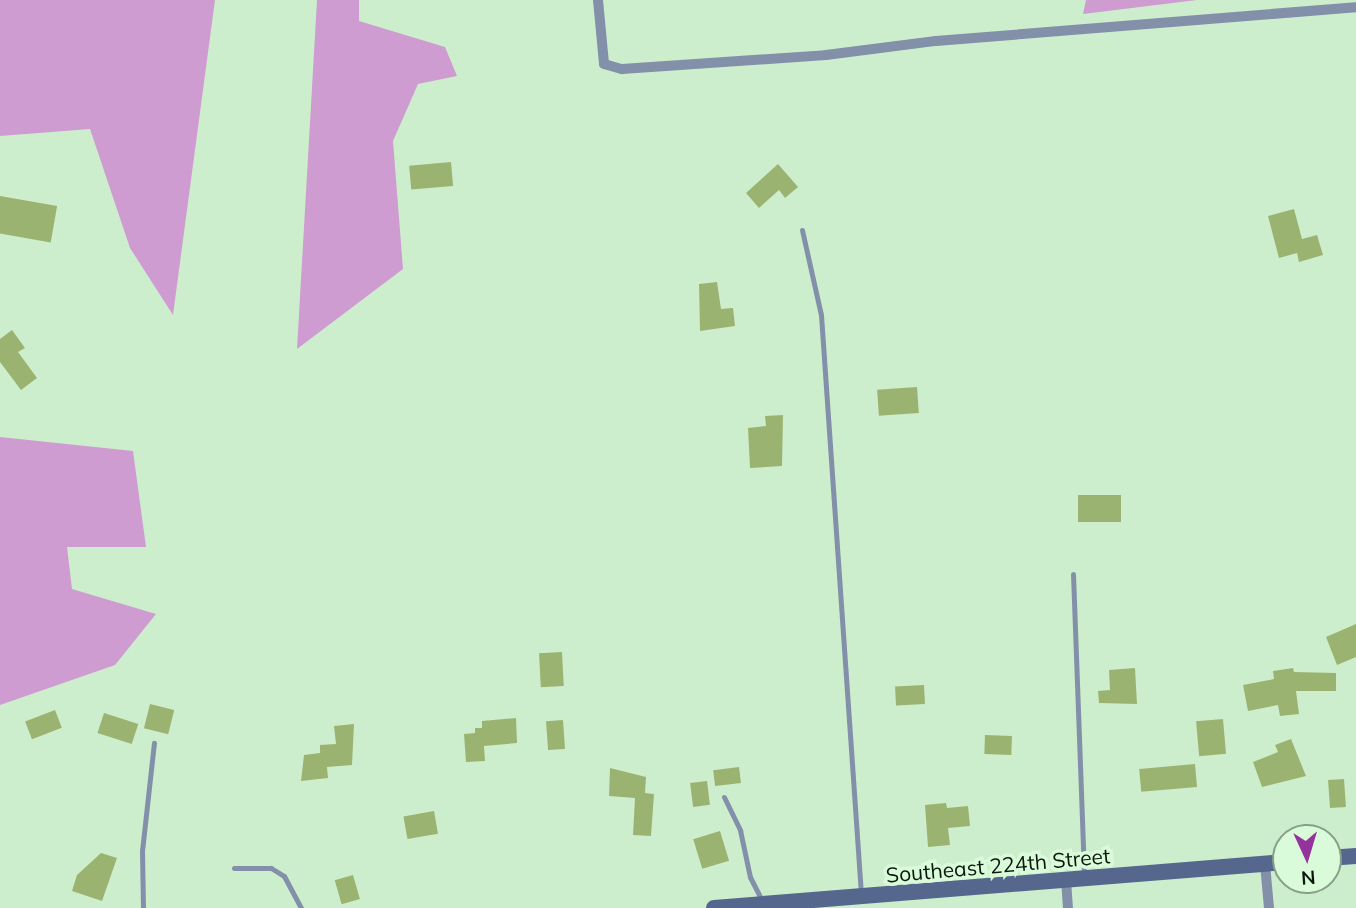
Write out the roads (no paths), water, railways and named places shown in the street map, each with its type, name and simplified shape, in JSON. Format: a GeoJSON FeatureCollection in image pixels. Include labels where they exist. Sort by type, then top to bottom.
{"type":"FeatureCollection","features":[{"type":"Feature","properties":{"kind":"street"},"geometry":{"type":"LineString","coordinates":[[598,0],[604,64],[622,69],[826,55],[936,41],[1356,7]]}},
{"type":"Feature","properties":{"kind":"street","name":"Southeast 224th Street"},"geometry":{"type":"LineString","coordinates":[[714,908],[861,902],[1066,880],[1272,863]]}},
{"type":"Feature","properties":{"kind":"street"},"geometry":{"type":"LineString","coordinates":[[1265,864],[1269,908]]}},
{"type":"Feature","properties":{"kind":"street"},"geometry":{"type":"LineString","coordinates":[[1066,880],[1068,908]]}},
{"type":"Feature","properties":{"kind":"lane"},"geometry":{"type":"LineString","coordinates":[[802,230],[821,315],[861,902]]}},
{"type":"Feature","properties":{"kind":"lane"},"geometry":{"type":"LineString","coordinates":[[1073,574],[1084,879]]}},
{"type":"Feature","properties":{"kind":"lane"},"geometry":{"type":"LineString","coordinates":[[143,908],[142,851],[154,743]]}},
{"type":"Feature","properties":{"kind":"lane"},"geometry":{"type":"LineString","coordinates":[[724,797],[740,830],[750,877],[764,904]]}},
{"type":"Feature","properties":{"kind":"lane"},"geometry":{"type":"LineString","coordinates":[[234,868],[271,868],[284,876],[301,908]]}}]}
